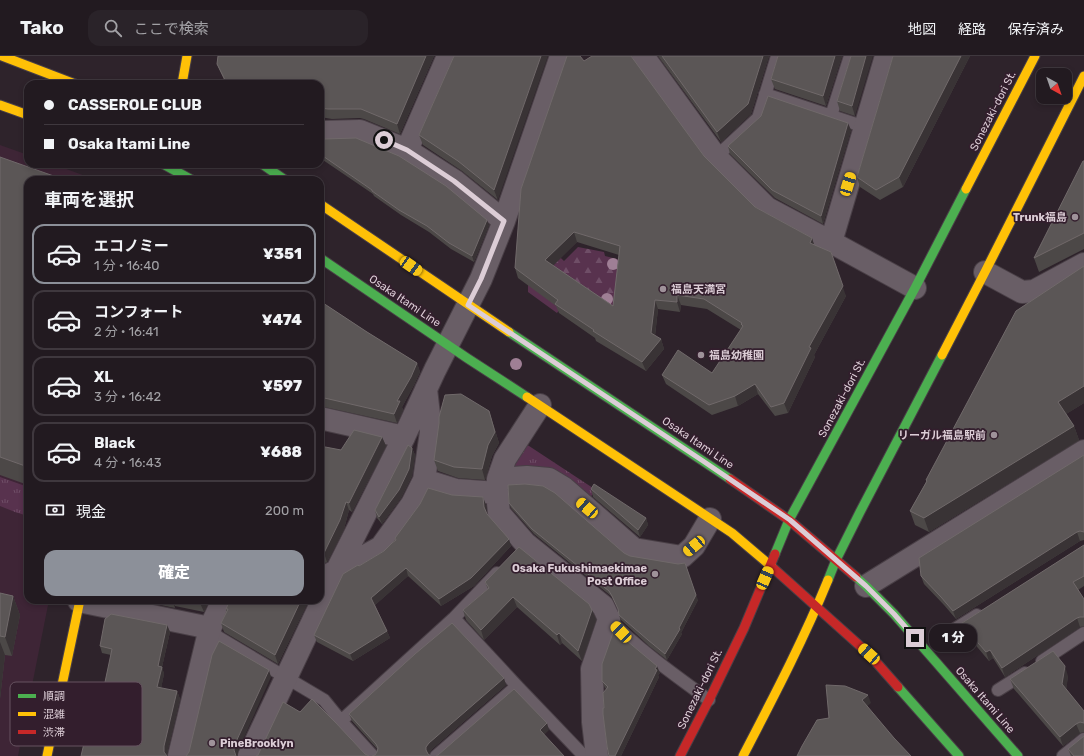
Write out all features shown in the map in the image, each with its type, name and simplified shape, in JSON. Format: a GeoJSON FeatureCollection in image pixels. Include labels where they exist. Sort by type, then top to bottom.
{"type":"FeatureCollection","features":[{"type":"Feature","properties":{"kind":"main road"},"geometry":{"type":"LineString","coordinates":[[2,56],[65,80]]}},
{"type":"Feature","properties":{"kind":"main road"},"geometry":{"type":"LineString","coordinates":[[183,80],[187,56]]}},
{"type":"Feature","properties":{"kind":"main road","name":"Sonezaki-dori St."},"geometry":{"type":"LineString","coordinates":[[680,756],[710,700],[744,628],[790,520],[915,288],[1035,56]]}},
{"type":"Feature","properties":{"kind":"main road"},"geometry":{"type":"LineString","coordinates":[[743,756],[791,663],[817,607],[836,560],[860,512],[985,272],[1084,76]]}},
{"type":"Feature","properties":{"kind":"main road"},"geometry":{"type":"LineString","coordinates":[[0,105],[24,114]]}},
{"type":"Feature","properties":{"kind":"main road"},"geometry":{"type":"LineString","coordinates":[[168,168],[184,176]]}},
{"type":"Feature","properties":{"kind":"main road"},"geometry":{"type":"LineString","coordinates":[[268,168],[279,176]]}},
{"type":"Feature","properties":{"kind":"main road","name":"Osaka Itami Line"},"geometry":{"type":"LineString","coordinates":[[324,207],[468,305],[790,520],[866,586],[894,614],[1018,756]]}},
{"type":"Feature","properties":{"kind":"main road","name":"Osaka Itami Line"},"geometry":{"type":"LineString","coordinates":[[324,261],[467,358],[732,533],[869,654],[958,756]]}},
{"type":"Feature","properties":{"kind":"main road"},"geometry":{"type":"LineString","coordinates":[[62,682],[78,604]]}},
{"type":"Feature","properties":{"kind":"main road"},"geometry":{"type":"LineString","coordinates":[[47,756],[49,746]]}},
{"type":"Feature","properties":{"kind":"street"},"geometry":{"type":"LineString","coordinates":[[407,150],[448,56]]}},
{"type":"Feature","properties":{"kind":"street"},"geometry":{"type":"LineString","coordinates":[[324,584],[404,437],[426,389],[481,279],[504,221],[561,56]]}},
{"type":"Feature","properties":{"kind":"street"},"geometry":{"type":"LineString","coordinates":[[643,56],[716,158],[767,208],[915,288]]}},
{"type":"Feature","properties":{"kind":"street"},"geometry":{"type":"LineString","coordinates":[[831,242],[886,56]]}},
{"type":"Feature","properties":{"kind":"street"},"geometry":{"type":"LineString","coordinates":[[324,132],[360,131],[407,150],[454,181],[504,221]]}},
{"type":"Feature","properties":{"kind":"street"},"geometry":{"type":"LineString","coordinates":[[985,272],[1022,292],[1028,292],[1034,291],[1084,264]]}},
{"type":"Feature","properties":{"kind":"street"},"geometry":{"type":"LineString","coordinates":[[328,574],[381,547],[412,504],[424,480],[431,432],[426,389]]}},
{"type":"Feature","properties":{"kind":"street"},"geometry":{"type":"LineString","coordinates":[[540,405],[505,459],[498,486],[499,513],[522,546],[603,606],[609,619],[592,670],[592,722],[597,756]]}},
{"type":"Feature","properties":{"kind":"street"},"geometry":{"type":"LineString","coordinates":[[324,419],[404,437]]}},
{"type":"Feature","properties":{"kind":"street"},"geometry":{"type":"LineString","coordinates":[[866,586],[1084,451]]}},
{"type":"Feature","properties":{"kind":"street"},"geometry":{"type":"LineString","coordinates":[[424,480],[456,490],[498,486],[527,477],[549,479],[564,488],[634,549],[682,557],[694,546],[710,519]]}},
{"type":"Feature","properties":{"kind":"street"},"geometry":{"type":"LineString","coordinates":[[98,604],[210,628]]}},
{"type":"Feature","properties":{"kind":"street"},"geometry":{"type":"LineString","coordinates":[[179,756],[210,628],[221,604]]}},
{"type":"Feature","properties":{"kind":"street"},"geometry":{"type":"LineString","coordinates":[[249,756],[286,677],[316,604]]}},
{"type":"Feature","properties":{"kind":"lane"},"geometry":{"type":"LineString","coordinates":[[716,158],[758,118],[776,56]]}},
{"type":"Feature","properties":{"kind":"lane"},"geometry":{"type":"LineString","coordinates":[[831,116],[850,56]]}},
{"type":"Feature","properties":{"kind":"lane"},"geometry":{"type":"LineString","coordinates":[[765,94],[866,127]]}},
{"type":"Feature","properties":{"kind":"lane"},"geometry":{"type":"LineString","coordinates":[[341,721],[454,618],[503,566]]}},
{"type":"Feature","properties":{"kind":"lane"},"geometry":{"type":"LineString","coordinates":[[950,632],[984,611]]}},
{"type":"Feature","properties":{"kind":"lane"},"geometry":{"type":"LineString","coordinates":[[454,618],[584,756]]}},
{"type":"Feature","properties":{"kind":"lane"},"geometry":{"type":"LineString","coordinates":[[609,619],[621,632],[657,661],[710,700]]}},
{"type":"Feature","properties":{"kind":"lane"},"geometry":{"type":"LineString","coordinates":[[210,628],[218,637],[324,700],[373,756]]}},
{"type":"Feature","properties":{"kind":"lane"},"geometry":{"type":"LineString","coordinates":[[998,690],[1084,633]]}},
{"type":"Feature","properties":{"kind":"lane"},"geometry":{"type":"LineString","coordinates":[[436,756],[517,686]]}},
{"type":"Feature","properties":{"kind":"lane"},"geometry":{"type":"LineString","coordinates":[[1063,756],[1084,740]]}},
{"type":"Feature","properties":{"kind":"shaded area"},"geometry":{"type":"Polygon","coordinates":[[[0,145],[24,154],[24,168],[64,168],[85,176],[24,176],[24,604],[48,604],[33,682],[10,682],[10,746],[20,746],[18,756],[0,756],[0,145]]]}},
{"type":"Feature","properties":{"kind":"green space"},"geometry":{"type":"Polygon","coordinates":[[[537,235],[564,261],[578,247],[604,252],[605,256],[621,260],[615,319],[575,287],[557,313],[528,292],[528,281],[537,235]]]}},
{"type":"Feature","properties":{"kind":"green space"},"geometry":{"type":"Polygon","coordinates":[[[526,444],[596,490],[589,499],[509,469],[526,444]]]}},
{"type":"Feature","properties":{"kind":"green space"},"geometry":{"type":"Polygon","coordinates":[[[0,477],[24,486],[24,515],[0,506],[0,477]]]}},
{"type":"Feature","properties":{"kind":"building"},"geometry":{"type":"Polygon","coordinates":[[[218,56],[426,56],[397,124],[361,109],[324,108],[324,80],[225,80],[217,64],[218,56]]]}},
{"type":"Feature","properties":{"kind":"building"},"geometry":{"type":"Polygon","coordinates":[[[454,56],[541,56],[494,190],[458,161],[419,135],[454,56]]]}},
{"type":"Feature","properties":{"kind":"building"},"geometry":{"type":"Polygon","coordinates":[[[567,56],[580,56],[584,61],[592,56],[631,56],[704,156],[755,207],[812,238],[810,243],[831,252],[843,286],[809,347],[811,348],[784,403],[771,407],[755,384],[735,396],[709,405],[662,375],[678,350],[712,373],[743,326],[741,324],[742,323],[704,299],[677,295],[677,302],[655,300],[651,333],[661,339],[642,362],[593,331],[594,330],[555,304],[558,300],[515,268],[521,189],[567,56]],[[574,232],[545,260],[613,306],[620,246],[574,232]]]}},
{"type":"Feature","properties":{"kind":"building"},"geometry":{"type":"Polygon","coordinates":[[[662,56],[763,56],[748,104],[717,132],[662,56]]]}},
{"type":"Feature","properties":{"kind":"building"},"geometry":{"type":"Polygon","coordinates":[[[778,56],[835,56],[823,96],[771,79],[778,56]]]}},
{"type":"Feature","properties":{"kind":"building"},"geometry":{"type":"Polygon","coordinates":[[[851,56],[866,56],[852,106],[837,101],[851,56]]]}},
{"type":"Feature","properties":{"kind":"building"},"geometry":{"type":"Polygon","coordinates":[[[893,56],[961,56],[899,177],[876,190],[857,177],[893,56]]]}},
{"type":"Feature","properties":{"kind":"building"},"geometry":{"type":"Polygon","coordinates":[[[768,96],[848,123],[821,216],[772,190],[728,146],[761,116],[768,96]]]}},
{"type":"Feature","properties":{"kind":"building"},"geometry":{"type":"Polygon","coordinates":[[[356,138],[399,156],[446,186],[487,220],[472,256],[449,243],[427,226],[399,210],[324,157],[324,139],[356,138]]]}},
{"type":"Feature","properties":{"kind":"building"},"geometry":{"type":"Polygon","coordinates":[[[0,157],[24,165],[24,168],[31,168],[54,176],[24,176],[24,466],[0,457],[0,157]]]}},
{"type":"Feature","properties":{"kind":"building"},"geometry":{"type":"Polygon","coordinates":[[[1083,161],[1084,233],[1034,258],[1083,161]]]}},
{"type":"Feature","properties":{"kind":"building"},"geometry":{"type":"Polygon","coordinates":[[[1084,266],[1084,386],[1058,402],[1074,426],[924,518],[910,511],[1016,311],[1084,266]]]}},
{"type":"Feature","properties":{"kind":"building"},"geometry":{"type":"Polygon","coordinates":[[[324,304],[417,363],[411,377],[397,401],[400,401],[394,414],[324,398],[324,304]]]}},
{"type":"Feature","properties":{"kind":"building"},"geometry":{"type":"Polygon","coordinates":[[[461,394],[489,411],[495,432],[488,445],[482,469],[454,467],[434,460],[439,417],[445,395],[461,394]]]}},
{"type":"Feature","properties":{"kind":"building"},"geometry":{"type":"Polygon","coordinates":[[[354,430],[382,437],[349,503],[346,502],[340,520],[324,553],[324,447],[341,450],[354,430]]]}},
{"type":"Feature","properties":{"kind":"building"},"geometry":{"type":"Polygon","coordinates":[[[408,445],[412,448],[409,469],[399,490],[379,517],[375,510],[408,445]]]}},
{"type":"Feature","properties":{"kind":"building"},"geometry":{"type":"Polygon","coordinates":[[[1084,455],[1084,532],[1077,532],[953,611],[921,576],[919,558],[1084,455]]]}},
{"type":"Feature","properties":{"kind":"building"},"geometry":{"type":"Polygon","coordinates":[[[525,484],[543,486],[555,493],[624,553],[630,556],[678,564],[685,563],[696,595],[679,628],[680,629],[665,654],[619,615],[618,609],[609,591],[532,529],[509,503],[508,485],[525,484]]]}},
{"type":"Feature","properties":{"kind":"building"},"geometry":{"type":"Polygon","coordinates":[[[594,484],[646,518],[638,530],[591,489],[594,484]]]}},
{"type":"Feature","properties":{"kind":"building"},"geometry":{"type":"Polygon","coordinates":[[[428,488],[452,495],[483,497],[484,507],[487,514],[509,539],[471,578],[439,599],[406,568],[371,598],[387,631],[350,654],[314,635],[343,574],[384,551],[396,540],[395,538],[420,504],[428,488]]]}},
{"type":"Feature","properties":{"kind":"building"},"geometry":{"type":"Polygon","coordinates":[[[1084,545],[1084,576],[1073,582],[1084,599],[1084,617],[1077,618],[1002,668],[990,650],[986,652],[962,623],[1084,545]]]}},
{"type":"Feature","properties":{"kind":"building"},"geometry":{"type":"Polygon","coordinates":[[[519,547],[589,604],[592,610],[578,651],[559,633],[557,635],[513,597],[481,630],[463,610],[489,588],[485,582],[519,547]]]}},
{"type":"Feature","properties":{"kind":"building"},"geometry":{"type":"Polygon","coordinates":[[[0,593],[13,596],[5,637],[0,636],[0,593]]]}},
{"type":"Feature","properties":{"kind":"building"},"geometry":{"type":"Polygon","coordinates":[[[228,604],[299,604],[275,655],[221,623],[228,609],[226,609],[228,604]]]}},
{"type":"Feature","properties":{"kind":"building"},"geometry":{"type":"Polygon","coordinates":[[[111,614],[167,625],[158,666],[162,667],[157,687],[177,691],[164,746],[164,752],[167,756],[81,756],[83,746],[142,746],[142,682],[105,682],[112,649],[100,646],[105,619],[111,614]]]}},
{"type":"Feature","properties":{"kind":"building"},"geometry":{"type":"Polygon","coordinates":[[[452,623],[504,678],[429,743],[426,750],[431,756],[372,756],[377,752],[378,748],[376,744],[349,714],[415,654],[452,623]]]}},
{"type":"Feature","properties":{"kind":"building"},"geometry":{"type":"Polygon","coordinates":[[[614,630],[657,666],[655,669],[657,670],[615,756],[609,756],[603,714],[603,693],[608,687],[602,681],[602,664],[614,630]]]}},
{"type":"Feature","properties":{"kind":"building"},"geometry":{"type":"Polygon","coordinates":[[[219,641],[269,670],[235,744],[234,750],[236,756],[186,756],[189,752],[212,655],[219,641]]]}},
{"type":"Feature","properties":{"kind":"building"},"geometry":{"type":"Polygon","coordinates":[[[1053,651],[1065,666],[1062,684],[1084,711],[1084,723],[1080,722],[1076,724],[1060,737],[1010,679],[1053,651]]]}},
{"type":"Feature","properties":{"kind":"building"},"geometry":{"type":"Polygon","coordinates":[[[826,685],[845,686],[868,695],[862,700],[911,756],[797,756],[817,720],[829,718],[826,685]]]}},
{"type":"Feature","properties":{"kind":"building"},"geometry":{"type":"Polygon","coordinates":[[[514,689],[547,723],[540,730],[564,756],[436,756],[438,755],[514,689]]]}},
{"type":"Feature","properties":{"kind":"building"},"geometry":{"type":"Polygon","coordinates":[[[312,699],[365,754],[369,756],[256,756],[258,755],[283,702],[300,712],[312,699]]]}},
{"type":"Feature","properties":{"kind":"building"},"geometry":{"type":"Polygon","coordinates":[[[1084,736],[1084,756],[1074,756],[1068,749],[1084,736]]]}},
{"type":"Feature","properties":{"kind":"traffic: fast"},"geometry":{"type":"LineString","coordinates":[[170,168],[185,176]]}},
{"type":"Feature","properties":{"kind":"traffic: fast"},"geometry":{"type":"LineString","coordinates":[[268,168],[279,176]]}},
{"type":"Feature","properties":{"kind":"traffic: fast"},"geometry":{"type":"LineString","coordinates":[[775,554],[789,520],[915,288],[966,189]]}},
{"type":"Feature","properties":{"kind":"traffic: fast"},"geometry":{"type":"LineString","coordinates":[[324,261],[527,397]]}},
{"type":"Feature","properties":{"kind":"traffic: fast"},"geometry":{"type":"LineString","coordinates":[[509,332],[730,479]]}},
{"type":"Feature","properties":{"kind":"traffic: fast"},"geometry":{"type":"LineString","coordinates":[[828,580],[836,560],[860,512],[942,355]]}},
{"type":"Feature","properties":{"kind":"traffic: fast"},"geometry":{"type":"LineString","coordinates":[[856,577],[894,614],[1018,756]]}},
{"type":"Feature","properties":{"kind":"traffic: fast"},"geometry":{"type":"LineString","coordinates":[[898,687],[959,756]]}},
{"type":"Feature","properties":{"kind":"traffic: slow"},"geometry":{"type":"LineString","coordinates":[[2,56],[65,80]]}},
{"type":"Feature","properties":{"kind":"traffic: slow"},"geometry":{"type":"LineString","coordinates":[[183,80],[187,56]]}},
{"type":"Feature","properties":{"kind":"traffic: slow"},"geometry":{"type":"LineString","coordinates":[[966,189],[1035,56]]}},
{"type":"Feature","properties":{"kind":"traffic: slow"},"geometry":{"type":"LineString","coordinates":[[942,355],[1084,76]]}},
{"type":"Feature","properties":{"kind":"traffic: slow"},"geometry":{"type":"LineString","coordinates":[[0,105],[24,114]]}},
{"type":"Feature","properties":{"kind":"traffic: slow"},"geometry":{"type":"LineString","coordinates":[[324,207],[509,332]]}},
{"type":"Feature","properties":{"kind":"traffic: slow"},"geometry":{"type":"LineString","coordinates":[[527,397],[732,533],[772,567]]}},
{"type":"Feature","properties":{"kind":"traffic: slow"},"geometry":{"type":"LineString","coordinates":[[743,756],[798,647],[828,580]]}},
{"type":"Feature","properties":{"kind":"traffic: slow"},"geometry":{"type":"LineString","coordinates":[[63,682],[79,604]]}},
{"type":"Feature","properties":{"kind":"traffic: slow"},"geometry":{"type":"LineString","coordinates":[[47,756],[49,746]]}},
{"type":"Feature","properties":{"kind":"traffic: jam"},"geometry":{"type":"LineString","coordinates":[[730,479],[789,520],[856,577]]}},
{"type":"Feature","properties":{"kind":"traffic: jam"},"geometry":{"type":"LineString","coordinates":[[680,756],[744,628],[775,554]]}},
{"type":"Feature","properties":{"kind":"traffic: jam"},"geometry":{"type":"LineString","coordinates":[[772,567],[869,654],[898,687]]}},
{"type":"Feature","properties":{"kind":"place","name":"Trunk福島"},"geometry":{"type":"Point","coordinates":[1075,217]}},
{"type":"Feature","properties":{"kind":"place","name":"福島天満宮"},"geometry":{"type":"Point","coordinates":[663,289]}},
{"type":"Feature","properties":{"kind":"place","name":"福島幼稚園"},"geometry":{"type":"Point","coordinates":[701,355]}},
{"type":"Feature","properties":{"kind":"place","name":"リーガル福島駅前"},"geometry":{"type":"Point","coordinates":[994,435]}},
{"type":"Feature","properties":{"kind":"place","name":"Osaka Fukushimaekimae Post Office"},"geometry":{"type":"Point","coordinates":[655,574]}},
{"type":"Feature","properties":{"kind":"place","name":"PineBrooklyn"},"geometry":{"type":"Point","coordinates":[212,743]}},
{"type":"Feature","properties":{"kind":"route"},"geometry":{"type":"LineString","coordinates":[[384,140],[407,150],[454,181],[504,221],[481,279],[468,305],[790,520],[866,586],[915,638]]}}]}
